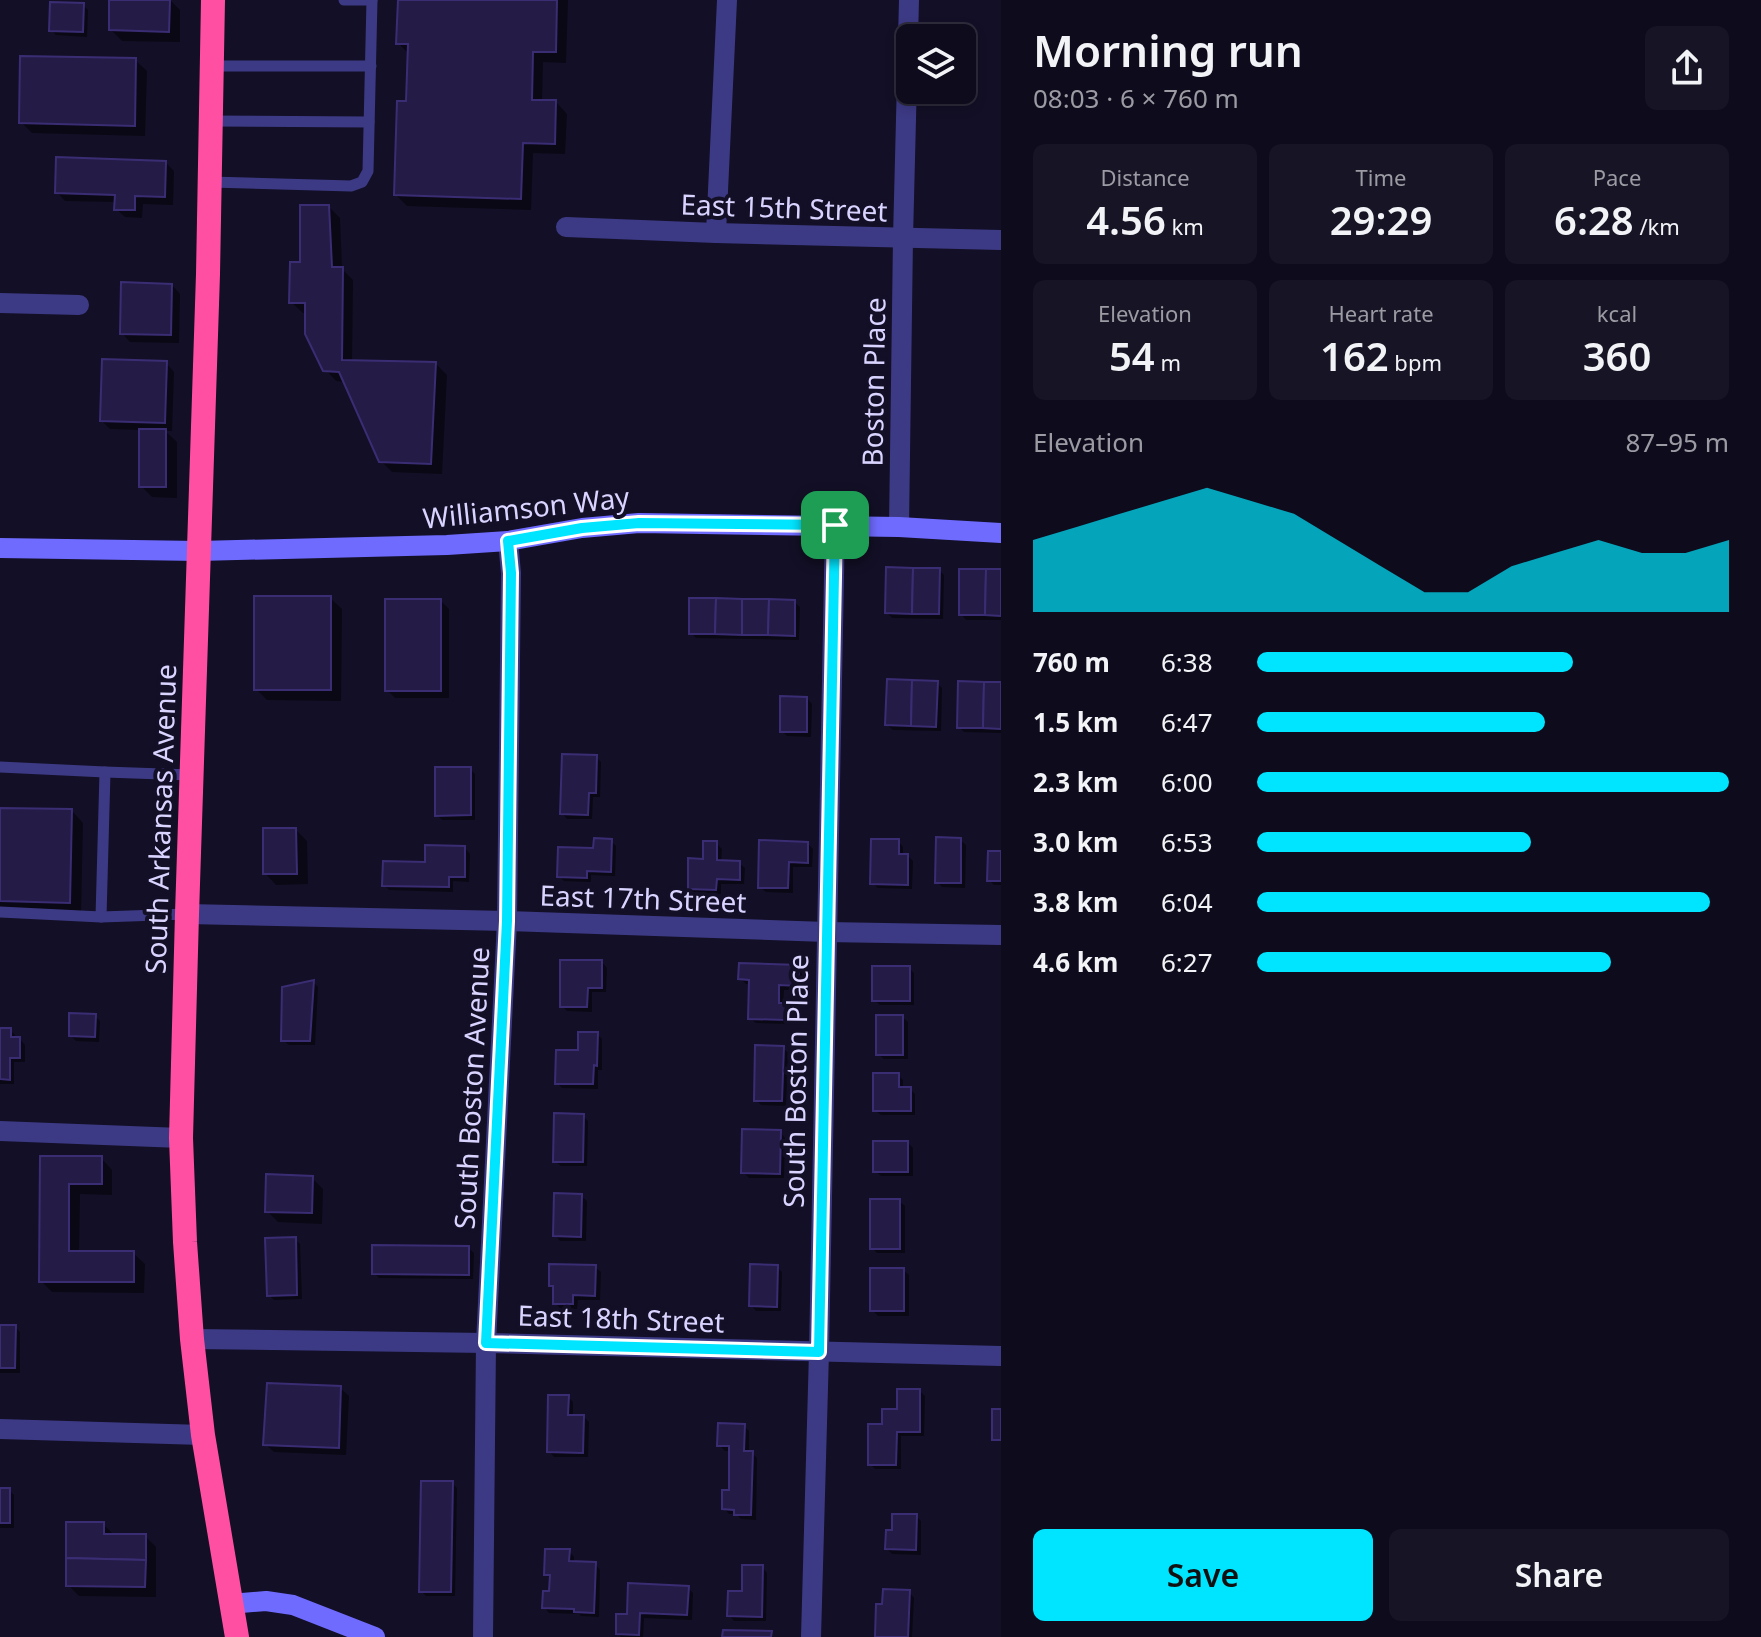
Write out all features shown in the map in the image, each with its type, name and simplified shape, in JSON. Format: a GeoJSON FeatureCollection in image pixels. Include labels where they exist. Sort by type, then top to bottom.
{"type":"FeatureCollection","features":[{"type":"Feature","properties":{"kind":"highway","name":"South Arkansas Avenue"},"geometry":{"type":"LineString","coordinates":[[213,0],[181,1138],[192,1339],[203,1435],[237,1637]]}},
{"type":"Feature","properties":{"kind":"street"},"geometry":{"type":"LineString","coordinates":[[716,233],[727,0]]}},
{"type":"Feature","properties":{"kind":"street"},"geometry":{"type":"LineString","coordinates":[[903,238],[909,0]]}},
{"type":"Feature","properties":{"kind":"street","name":"East 15th Street"},"geometry":{"type":"LineString","coordinates":[[566,227],[1001,240]]}},
{"type":"Feature","properties":{"kind":"street","name":"Boston Place"},"geometry":{"type":"LineString","coordinates":[[899,527],[903,238]]}},
{"type":"Feature","properties":{"kind":"street"},"geometry":{"type":"LineString","coordinates":[[0,303],[79,305]]}},
{"type":"Feature","properties":{"kind":"street","name":"Williamson Way"},"geometry":{"type":"LineString","coordinates":[[0,548],[199,551],[447,545],[508,541],[582,528],[639,523],[835,525],[1001,533]]}},
{"type":"Feature","properties":{"kind":"street","name":"South Boston Place"},"geometry":{"type":"LineString","coordinates":[[811,1637],[835,525]]}},
{"type":"Feature","properties":{"kind":"street","name":"South Boston Avenue"},"geometry":{"type":"LineString","coordinates":[[483,1637],[486,1343],[507,921],[511,573],[508,541]]}},
{"type":"Feature","properties":{"kind":"street","name":"East 17th Street"},"geometry":{"type":"LineString","coordinates":[[187,914],[1001,935]]}},
{"type":"Feature","properties":{"kind":"street"},"geometry":{"type":"LineString","coordinates":[[0,1131],[181,1138]]}},
{"type":"Feature","properties":{"kind":"street","name":"East 18th Street"},"geometry":{"type":"LineString","coordinates":[[192,1339],[1001,1356]]}},
{"type":"Feature","properties":{"kind":"street"},"geometry":{"type":"LineString","coordinates":[[0,1429],[203,1435]]}},
{"type":"Feature","properties":{"kind":"street"},"geometry":{"type":"LineString","coordinates":[[230,1604],[266,1601],[293,1605],[375,1637]]}},
{"type":"Feature","properties":{"kind":"lane"},"geometry":{"type":"LineString","coordinates":[[210,182],[351,186],[362,182],[368,171],[372,0],[344,0]]}},
{"type":"Feature","properties":{"kind":"lane"},"geometry":{"type":"LineString","coordinates":[[212,66],[371,66]]}},
{"type":"Feature","properties":{"kind":"lane"},"geometry":{"type":"LineString","coordinates":[[211,121],[369,122]]}},
{"type":"Feature","properties":{"kind":"lane"},"geometry":{"type":"LineString","coordinates":[[0,767],[191,775]]}},
{"type":"Feature","properties":{"kind":"lane"},"geometry":{"type":"LineString","coordinates":[[101,917],[105,772]]}},
{"type":"Feature","properties":{"kind":"lane"},"geometry":{"type":"LineString","coordinates":[[0,912],[101,917],[187,914]]}},
{"type":"Feature","properties":{"kind":"building"},"geometry":{"type":"Polygon","coordinates":[[[109,0],[170,0],[169,32],[109,30],[109,0]]]}},
{"type":"Feature","properties":{"kind":"building"},"geometry":{"type":"Polygon","coordinates":[[[398,0],[557,0],[556,52],[533,52],[532,100],[556,100],[555,144],[523,143],[521,199],[394,195],[397,101],[406,101],[408,44],[396,44],[398,0]]]}},
{"type":"Feature","properties":{"kind":"building"},"geometry":{"type":"Polygon","coordinates":[[[50,2],[84,3],[83,32],[49,31],[50,2]]]}},
{"type":"Feature","properties":{"kind":"building"},"geometry":{"type":"Polygon","coordinates":[[[20,56],[136,58],[135,126],[19,123],[20,56]]]}},
{"type":"Feature","properties":{"kind":"building"},"geometry":{"type":"Polygon","coordinates":[[[56,157],[166,161],[165,197],[135,196],[135,210],[114,210],[115,195],[55,193],[56,157]]]}},
{"type":"Feature","properties":{"kind":"building"},"geometry":{"type":"Polygon","coordinates":[[[300,205],[329,205],[332,267],[343,267],[342,360],[436,362],[431,464],[379,462],[339,372],[323,371],[305,334],[305,303],[289,303],[290,262],[300,262],[300,205]]]}},
{"type":"Feature","properties":{"kind":"building"},"geometry":{"type":"Polygon","coordinates":[[[121,282],[172,284],[171,335],[120,334],[121,282]]]}},
{"type":"Feature","properties":{"kind":"building"},"geometry":{"type":"Polygon","coordinates":[[[102,359],[167,361],[165,423],[100,421],[102,359]]]}},
{"type":"Feature","properties":{"kind":"building"},"geometry":{"type":"Polygon","coordinates":[[[139,429],[166,429],[166,487],[139,487],[139,429]]]}},
{"type":"Feature","properties":{"kind":"building"},"geometry":{"type":"Polygon","coordinates":[[[886,567],[913,568],[912,614],[885,613],[886,567]]]}},
{"type":"Feature","properties":{"kind":"building"},"geometry":{"type":"Polygon","coordinates":[[[913,568],[940,568],[939,614],[912,614],[913,568]]]}},
{"type":"Feature","properties":{"kind":"building"},"geometry":{"type":"Polygon","coordinates":[[[959,569],[986,569],[985,615],[959,615],[959,569]]]}},
{"type":"Feature","properties":{"kind":"building"},"geometry":{"type":"Polygon","coordinates":[[[986,569],[1001,569],[1001,616],[985,615],[986,569]]]}},
{"type":"Feature","properties":{"kind":"building"},"geometry":{"type":"Polygon","coordinates":[[[254,596],[331,596],[331,690],[254,690],[254,596]]]}},
{"type":"Feature","properties":{"kind":"building"},"geometry":{"type":"Polygon","coordinates":[[[689,598],[716,598],[715,634],[689,634],[689,598]]]}},
{"type":"Feature","properties":{"kind":"building"},"geometry":{"type":"Polygon","coordinates":[[[716,598],[742,599],[742,635],[715,634],[716,598]]]}},
{"type":"Feature","properties":{"kind":"building"},"geometry":{"type":"Polygon","coordinates":[[[385,599],[441,599],[441,691],[385,691],[385,599]]]}},
{"type":"Feature","properties":{"kind":"building"},"geometry":{"type":"Polygon","coordinates":[[[742,599],[769,599],[768,635],[742,635],[742,599]]]}},
{"type":"Feature","properties":{"kind":"building"},"geometry":{"type":"Polygon","coordinates":[[[769,599],[795,600],[795,636],[768,635],[769,599]]]}},
{"type":"Feature","properties":{"kind":"building"},"geometry":{"type":"Polygon","coordinates":[[[887,679],[912,680],[911,726],[885,725],[887,679]]]}},
{"type":"Feature","properties":{"kind":"building"},"geometry":{"type":"Polygon","coordinates":[[[912,680],[938,681],[936,727],[911,726],[912,680]]]}},
{"type":"Feature","properties":{"kind":"building"},"geometry":{"type":"Polygon","coordinates":[[[958,681],[984,682],[983,728],[957,728],[958,681]]]}},
{"type":"Feature","properties":{"kind":"building"},"geometry":{"type":"Polygon","coordinates":[[[984,682],[1001,682],[1001,729],[983,728],[984,682]]]}},
{"type":"Feature","properties":{"kind":"building"},"geometry":{"type":"Polygon","coordinates":[[[780,696],[807,697],[807,732],[780,732],[780,696]]]}},
{"type":"Feature","properties":{"kind":"building"},"geometry":{"type":"Polygon","coordinates":[[[562,754],[597,755],[596,793],[589,793],[588,815],[560,814],[562,754]]]}},
{"type":"Feature","properties":{"kind":"building"},"geometry":{"type":"Polygon","coordinates":[[[435,767],[471,767],[471,815],[435,816],[435,767]]]}},
{"type":"Feature","properties":{"kind":"building"},"geometry":{"type":"Polygon","coordinates":[[[0,808],[72,809],[70,903],[0,901],[0,808]]]}},
{"type":"Feature","properties":{"kind":"building"},"geometry":{"type":"Polygon","coordinates":[[[263,828],[296,828],[297,874],[263,874],[263,828]]]}},
{"type":"Feature","properties":{"kind":"building"},"geometry":{"type":"Polygon","coordinates":[[[936,837],[961,838],[961,883],[935,883],[936,837]]]}},
{"type":"Feature","properties":{"kind":"building"},"geometry":{"type":"Polygon","coordinates":[[[594,838],[612,839],[611,872],[587,871],[587,878],[557,877],[558,847],[593,848],[594,838]]]}},
{"type":"Feature","properties":{"kind":"building"},"geometry":{"type":"Polygon","coordinates":[[[871,839],[899,839],[899,854],[908,854],[908,885],[870,884],[871,839]]]}},
{"type":"Feature","properties":{"kind":"building"},"geometry":{"type":"Polygon","coordinates":[[[759,840],[808,842],[808,863],[789,862],[788,888],[758,888],[759,840]]]}},
{"type":"Feature","properties":{"kind":"building"},"geometry":{"type":"Polygon","coordinates":[[[703,841],[717,841],[717,860],[740,861],[740,880],[717,879],[716,890],[688,889],[688,858],[703,859],[703,841]]]}},
{"type":"Feature","properties":{"kind":"building"},"geometry":{"type":"Polygon","coordinates":[[[425,845],[465,846],[465,877],[449,877],[449,887],[382,886],[383,861],[425,862],[425,845]]]}},
{"type":"Feature","properties":{"kind":"building"},"geometry":{"type":"Polygon","coordinates":[[[988,851],[1001,851],[1001,881],[987,881],[988,851]]]}},
{"type":"Feature","properties":{"kind":"building"},"geometry":{"type":"Polygon","coordinates":[[[560,960],[602,960],[602,988],[588,988],[587,1007],[560,1007],[560,960]]]}},
{"type":"Feature","properties":{"kind":"building"},"geometry":{"type":"Polygon","coordinates":[[[739,963],[799,965],[798,986],[779,985],[779,1003],[787,1003],[786,1020],[748,1019],[749,980],[738,979],[739,963]]]}},
{"type":"Feature","properties":{"kind":"building"},"geometry":{"type":"Polygon","coordinates":[[[872,966],[910,966],[910,1001],[872,1001],[872,966]]]}},
{"type":"Feature","properties":{"kind":"building"},"geometry":{"type":"Polygon","coordinates":[[[314,980],[310,1041],[281,1041],[282,987],[314,980]]]}},
{"type":"Feature","properties":{"kind":"building"},"geometry":{"type":"Polygon","coordinates":[[[69,1013],[96,1014],[95,1037],[69,1036],[69,1013]]]}},
{"type":"Feature","properties":{"kind":"building"},"geometry":{"type":"Polygon","coordinates":[[[876,1015],[903,1015],[903,1055],[876,1055],[876,1015]]]}},
{"type":"Feature","properties":{"kind":"building"},"geometry":{"type":"Polygon","coordinates":[[[0,1028],[11,1028],[11,1037],[20,1037],[20,1058],[10,1058],[10,1080],[0,1079],[0,1028]]]}},
{"type":"Feature","properties":{"kind":"building"},"geometry":{"type":"Polygon","coordinates":[[[578,1032],[598,1032],[593,1084],[555,1084],[556,1050],[578,1050],[578,1032]]]}},
{"type":"Feature","properties":{"kind":"building"},"geometry":{"type":"Polygon","coordinates":[[[755,1045],[784,1046],[782,1101],[754,1101],[755,1045]]]}},
{"type":"Feature","properties":{"kind":"building"},"geometry":{"type":"Polygon","coordinates":[[[873,1073],[899,1073],[899,1087],[911,1087],[911,1111],[873,1111],[873,1073]]]}},
{"type":"Feature","properties":{"kind":"building"},"geometry":{"type":"Polygon","coordinates":[[[554,1113],[584,1114],[583,1162],[553,1162],[554,1113]]]}},
{"type":"Feature","properties":{"kind":"building"},"geometry":{"type":"Polygon","coordinates":[[[742,1129],[781,1130],[780,1174],[741,1173],[742,1129]]]}},
{"type":"Feature","properties":{"kind":"building"},"geometry":{"type":"Polygon","coordinates":[[[873,1141],[908,1141],[908,1172],[873,1172],[873,1141]]]}},
{"type":"Feature","properties":{"kind":"building"},"geometry":{"type":"Polygon","coordinates":[[[40,1156],[102,1156],[102,1184],[69,1184],[69,1251],[134,1251],[134,1282],[39,1282],[40,1156]]]}},
{"type":"Feature","properties":{"kind":"building"},"geometry":{"type":"Polygon","coordinates":[[[266,1174],[313,1176],[312,1213],[265,1212],[266,1174]]]}},
{"type":"Feature","properties":{"kind":"building"},"geometry":{"type":"Polygon","coordinates":[[[554,1193],[582,1194],[581,1237],[553,1236],[554,1193]]]}},
{"type":"Feature","properties":{"kind":"building"},"geometry":{"type":"Polygon","coordinates":[[[870,1199],[900,1199],[900,1249],[870,1249],[870,1199]]]}},
{"type":"Feature","properties":{"kind":"building"},"geometry":{"type":"Polygon","coordinates":[[[296,1237],[297,1295],[267,1296],[265,1238],[296,1237]]]}},
{"type":"Feature","properties":{"kind":"building"},"geometry":{"type":"Polygon","coordinates":[[[372,1245],[469,1246],[469,1275],[372,1274],[372,1245]]]}},
{"type":"Feature","properties":{"kind":"building"},"geometry":{"type":"Polygon","coordinates":[[[549,1264],[596,1265],[595,1296],[573,1295],[573,1304],[553,1304],[549,1264]]]}},
{"type":"Feature","properties":{"kind":"building"},"geometry":{"type":"Polygon","coordinates":[[[750,1264],[778,1265],[777,1307],[749,1306],[750,1264]]]}},
{"type":"Feature","properties":{"kind":"building"},"geometry":{"type":"Polygon","coordinates":[[[870,1268],[904,1268],[904,1311],[870,1311],[870,1268]]]}},
{"type":"Feature","properties":{"kind":"building"},"geometry":{"type":"Polygon","coordinates":[[[0,1325],[16,1325],[15,1368],[0,1368],[0,1325]]]}},
{"type":"Feature","properties":{"kind":"building"},"geometry":{"type":"Polygon","coordinates":[[[267,1383],[341,1386],[339,1448],[263,1445],[267,1383]]]}},
{"type":"Feature","properties":{"kind":"building"},"geometry":{"type":"Polygon","coordinates":[[[897,1389],[920,1389],[920,1432],[897,1432],[896,1465],[868,1465],[868,1424],[882,1424],[882,1409],[897,1409],[897,1389]]]}},
{"type":"Feature","properties":{"kind":"building"},"geometry":{"type":"Polygon","coordinates":[[[548,1395],[569,1395],[568,1415],[584,1415],[583,1453],[547,1452],[548,1395]]]}},
{"type":"Feature","properties":{"kind":"building"},"geometry":{"type":"Polygon","coordinates":[[[992,1409],[1001,1409],[1001,1440],[992,1440],[992,1409]]]}},
{"type":"Feature","properties":{"kind":"building"},"geometry":{"type":"Polygon","coordinates":[[[718,1423],[745,1424],[744,1451],[753,1451],[751,1515],[734,1515],[734,1510],[722,1509],[722,1490],[729,1490],[729,1446],[717,1446],[718,1423]]]}},
{"type":"Feature","properties":{"kind":"building"},"geometry":{"type":"Polygon","coordinates":[[[421,1481],[453,1481],[451,1592],[419,1592],[421,1481]]]}},
{"type":"Feature","properties":{"kind":"building"},"geometry":{"type":"Polygon","coordinates":[[[0,1488],[10,1488],[10,1523],[0,1523],[0,1488]]]}},
{"type":"Feature","properties":{"kind":"building"},"geometry":{"type":"Polygon","coordinates":[[[892,1514],[917,1514],[916,1550],[885,1549],[886,1530],[892,1530],[892,1514]]]}},
{"type":"Feature","properties":{"kind":"building"},"geometry":{"type":"Polygon","coordinates":[[[66,1522],[104,1522],[104,1534],[146,1534],[146,1560],[66,1558],[66,1522]]]}},
{"type":"Feature","properties":{"kind":"building"},"geometry":{"type":"Polygon","coordinates":[[[545,1549],[570,1549],[569,1561],[596,1562],[594,1613],[542,1608],[543,1591],[549,1591],[550,1575],[544,1575],[545,1549]]]}},
{"type":"Feature","properties":{"kind":"building"},"geometry":{"type":"Polygon","coordinates":[[[66,1558],[146,1560],[145,1587],[66,1586],[66,1558]]]}},
{"type":"Feature","properties":{"kind":"building"},"geometry":{"type":"Polygon","coordinates":[[[742,1565],[763,1565],[762,1617],[727,1616],[728,1591],[742,1591],[742,1565]]]}},
{"type":"Feature","properties":{"kind":"building"},"geometry":{"type":"Polygon","coordinates":[[[628,1583],[689,1586],[687,1615],[640,1613],[639,1635],[616,1634],[616,1614],[627,1614],[628,1583]]]}},
{"type":"Feature","properties":{"kind":"building"},"geometry":{"type":"Polygon","coordinates":[[[883,1589],[910,1590],[908,1637],[875,1637],[876,1604],[882,1604],[883,1589]]]}},
{"type":"Feature","properties":{"kind":"building"},"geometry":{"type":"Polygon","coordinates":[[[723,1630],[772,1631],[771,1637],[722,1637],[723,1630]]]}},
{"type":"Feature","properties":{"kind":"route"},"geometry":{"type":"LineString","coordinates":[[639,523],[835,525],[819,1352],[486,1343],[507,921],[511,573],[508,541],[582,528],[639,523]]}}]}
